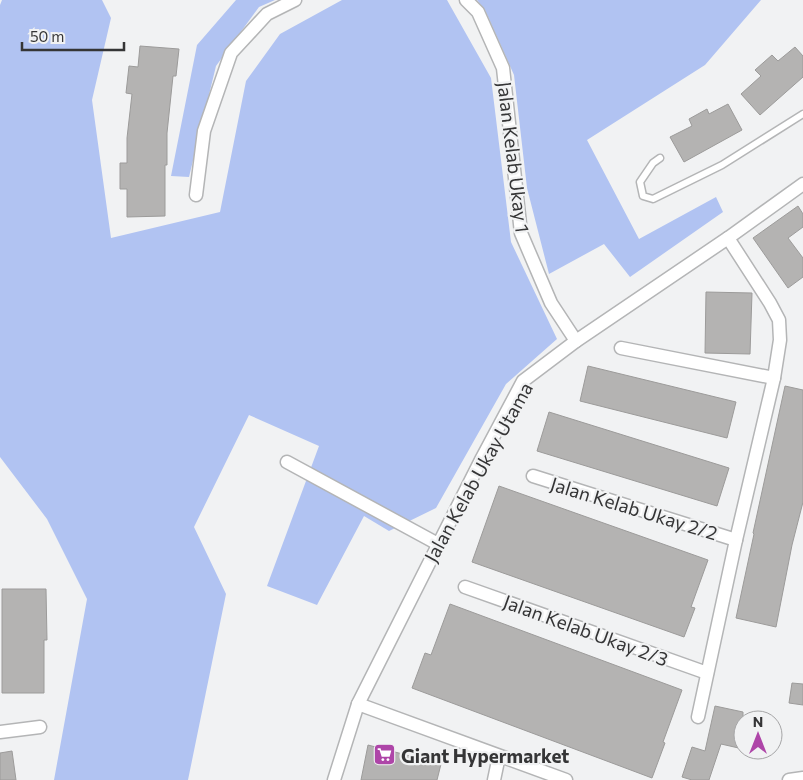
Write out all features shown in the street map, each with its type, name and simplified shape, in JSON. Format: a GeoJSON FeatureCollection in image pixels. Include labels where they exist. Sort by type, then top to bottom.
{"type":"FeatureCollection","features":[{"type":"Feature","properties":{"kind":"street"},"geometry":{"type":"LineString","coordinates":[[196,195],[204,131],[231,53],[267,14],[295,0]]}},
{"type":"Feature","properties":{"kind":"street","name":"Jalan Kelab Ukay 1"},"geometry":{"type":"LineString","coordinates":[[466,0],[478,12],[503,68],[521,233],[551,303],[576,341]]}},
{"type":"Feature","properties":{"kind":"street","name":"Jalan Kelab Ukay Utama"},"geometry":{"type":"LineString","coordinates":[[334,780],[358,704],[482,458],[524,382],[576,341],[728,238],[803,184]]}},
{"type":"Feature","properties":{"kind":"street"},"geometry":{"type":"LineString","coordinates":[[698,717],[736,540],[774,378],[780,340],[779,320],[728,238]]}},
{"type":"Feature","properties":{"kind":"street"},"geometry":{"type":"LineString","coordinates":[[621,348],[774,378]]}},
{"type":"Feature","properties":{"kind":"street"},"geometry":{"type":"LineString","coordinates":[[287,462],[438,544]]}},
{"type":"Feature","properties":{"kind":"street","name":"Jalan Kelab Ukay 2/2"},"geometry":{"type":"LineString","coordinates":[[533,476],[736,540]]}},
{"type":"Feature","properties":{"kind":"street","name":"Jalan Kelab Ukay 2/3"},"geometry":{"type":"LineString","coordinates":[[465,587],[707,673]]}},
{"type":"Feature","properties":{"kind":"street"},"geometry":{"type":"LineString","coordinates":[[358,704],[566,780]]}},
{"type":"Feature","properties":{"kind":"street"},"geometry":{"type":"LineString","coordinates":[[0,732],[40,727]]}},
{"type":"Feature","properties":{"kind":"street"},"geometry":{"type":"LineString","coordinates":[[494,780],[499,756]]}},
{"type":"Feature","properties":{"kind":"street"},"geometry":{"type":"LineString","coordinates":[[789,780],[803,778]]}},
{"type":"Feature","properties":{"kind":"lane"},"geometry":{"type":"LineString","coordinates":[[660,158],[653,162],[640,182],[643,196],[653,199],[722,166],[803,114]]}},
{"type":"Feature","properties":{"kind":"shaded area"},"geometry":{"type":"Polygon","coordinates":[[[2,0],[102,0],[111,18],[92,100],[111,238],[220,212],[246,81],[280,34],[342,0],[447,0],[491,78],[511,242],[557,339],[506,384],[436,508],[389,531],[364,516],[317,605],[267,586],[319,446],[249,415],[194,527],[226,594],[188,780],[54,780],[87,599],[47,519],[0,457],[0,5],[2,0]]]}},
{"type":"Feature","properties":{"kind":"shaded area"},"geometry":{"type":"Polygon","coordinates":[[[236,0],[275,0],[259,7],[216,66],[189,177],[171,176],[197,45],[236,0]]]}},
{"type":"Feature","properties":{"kind":"shaded area"},"geometry":{"type":"Polygon","coordinates":[[[477,0],[761,0],[705,65],[587,140],[639,239],[716,197],[723,212],[630,277],[604,244],[549,274],[527,188],[514,75],[485,10],[477,0]]]}},
{"type":"Feature","properties":{"kind":"building"},"geometry":{"type":"Polygon","coordinates":[[[140,46],[179,49],[176,76],[173,76],[167,133],[165,216],[127,217],[127,189],[120,189],[120,163],[127,163],[127,138],[132,94],[126,93],[129,66],[138,67],[140,46]]]}},
{"type":"Feature","properties":{"kind":"building"},"geometry":{"type":"Polygon","coordinates":[[[795,47],[803,56],[803,77],[760,115],[741,94],[761,76],[755,70],[772,55],[778,61],[795,47]]]}},
{"type":"Feature","properties":{"kind":"building"},"geometry":{"type":"Polygon","coordinates":[[[728,104],[742,130],[684,162],[670,137],[692,126],[689,119],[707,109],[709,114],[728,104]]]}},
{"type":"Feature","properties":{"kind":"building"},"geometry":{"type":"Polygon","coordinates":[[[798,206],[803,214],[803,227],[788,238],[803,258],[803,277],[788,288],[753,238],[798,206]]]}},
{"type":"Feature","properties":{"kind":"building"},"geometry":{"type":"Polygon","coordinates":[[[706,292],[752,293],[750,354],[705,353],[706,292]]]}},
{"type":"Feature","properties":{"kind":"building"},"geometry":{"type":"Polygon","coordinates":[[[588,366],[736,402],[727,438],[580,401],[588,366]]]}},
{"type":"Feature","properties":{"kind":"building"},"geometry":{"type":"Polygon","coordinates":[[[785,386],[803,390],[803,502],[792,545],[776,627],[736,618],[785,386]]]}},
{"type":"Feature","properties":{"kind":"building"},"geometry":{"type":"Polygon","coordinates":[[[549,412],[729,468],[717,506],[537,451],[549,412]]]}},
{"type":"Feature","properties":{"kind":"building"},"geometry":{"type":"Polygon","coordinates":[[[499,486],[708,560],[691,607],[695,608],[684,637],[472,562],[499,486]]]}},
{"type":"Feature","properties":{"kind":"building"},"geometry":{"type":"Polygon","coordinates":[[[2,589],[46,589],[47,640],[44,640],[44,693],[2,693],[2,589]]]}},
{"type":"Feature","properties":{"kind":"building"},"geometry":{"type":"Polygon","coordinates":[[[450,604],[682,690],[652,778],[412,688],[425,653],[431,655],[450,604]]]}},
{"type":"Feature","properties":{"kind":"building"},"geometry":{"type":"Polygon","coordinates":[[[792,683],[803,684],[803,705],[789,703],[792,683]]]}},
{"type":"Feature","properties":{"kind":"building"},"geometry":{"type":"Polygon","coordinates":[[[715,706],[734,710],[733,747],[721,744],[709,780],[692,780],[682,777],[692,747],[705,751],[715,706]]]}},
{"type":"Feature","properties":{"kind":"building","name":"Giant Hypermarket"},"geometry":{"type":"Polygon","coordinates":[[[368,745],[441,764],[437,780],[361,780],[368,745]]]}},
{"type":"Feature","properties":{"kind":"building"},"geometry":{"type":"Polygon","coordinates":[[[12,751],[16,780],[0,780],[0,753],[12,751]]]}},
{"type":"Feature","properties":{"kind":"place","name":"Giant Hypermarket"},"geometry":{"type":"Point","coordinates":[385,755]}}]}
